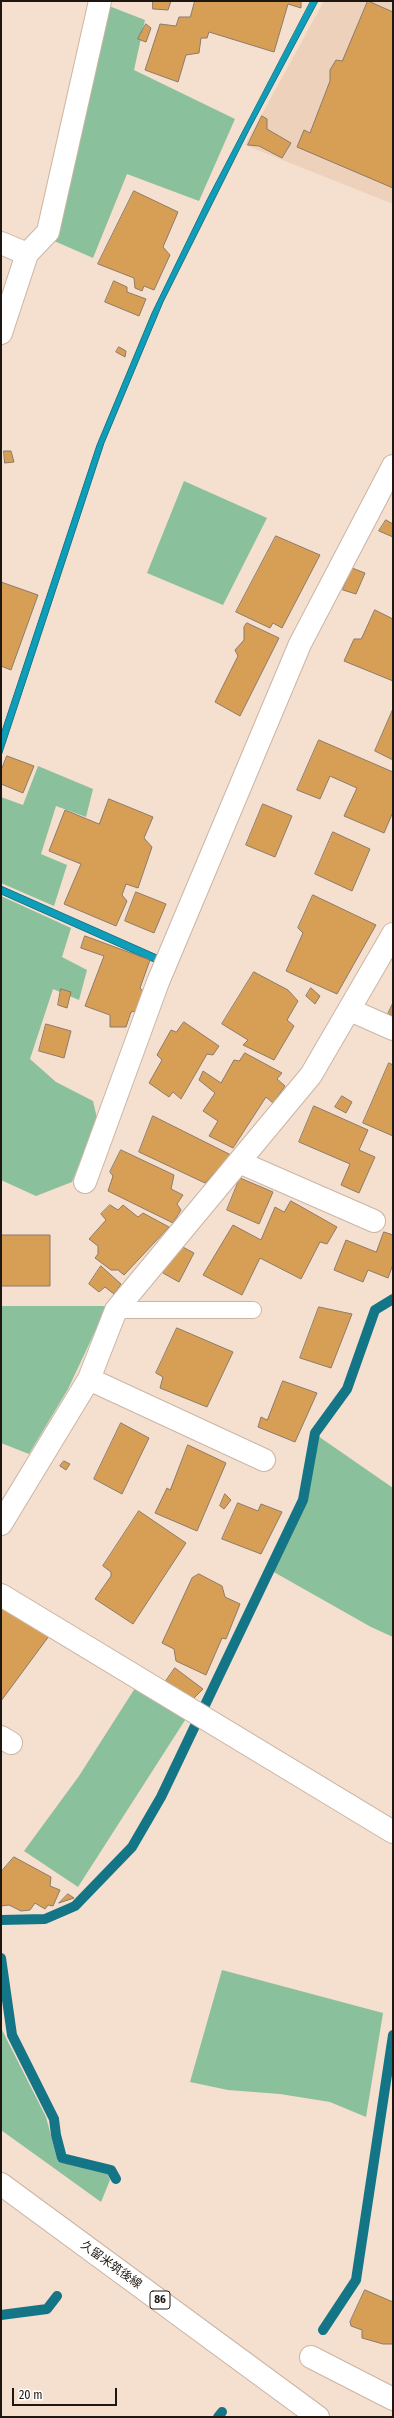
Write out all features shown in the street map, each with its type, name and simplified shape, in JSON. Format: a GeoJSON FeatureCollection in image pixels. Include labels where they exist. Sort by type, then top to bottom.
{"type":"FeatureCollection","features":[{"type":"Feature","properties":{"kind":"street"},"geometry":{"type":"LineString","coordinates":[[1,332],[27,254],[48,232],[100,1]]}},
{"type":"Feature","properties":{"kind":"street"},"geometry":{"type":"LineString","coordinates":[[1,243],[27,254]]}},
{"type":"Feature","properties":{"kind":"street"},"geometry":{"type":"LineString","coordinates":[[85,1182],[158,982],[300,644],[393,466]]}},
{"type":"Feature","properties":{"kind":"street"},"geometry":{"type":"LineString","coordinates":[[1,1524],[89,1379],[116,1310],[311,1075],[393,934]]}},
{"type":"Feature","properties":{"kind":"street"},"geometry":{"type":"LineString","coordinates":[[350,1010],[393,1029]]}},
{"type":"Feature","properties":{"kind":"street"},"geometry":{"type":"LineString","coordinates":[[239,1162],[374,1221]]}},
{"type":"Feature","properties":{"kind":"street"},"geometry":{"type":"LineString","coordinates":[[89,1379],[264,1460]]}},
{"type":"Feature","properties":{"kind":"street"},"geometry":{"type":"LineString","coordinates":[[1,1595],[393,1832]]}},
{"type":"Feature","properties":{"kind":"street","name":"久留米筑後線"},"geometry":{"type":"LineString","coordinates":[[1,2184],[318,2417]]}},
{"type":"Feature","properties":{"kind":"street"},"geometry":{"type":"LineString","coordinates":[[311,2357],[393,2399]]}},
{"type":"Feature","properties":{"kind":"lane"},"geometry":{"type":"LineString","coordinates":[[116,1310],[253,1310]]}},
{"type":"Feature","properties":{"kind":"shaded area"},"geometry":{"type":"Polygon","coordinates":[[[324,1],[393,1],[393,204],[245,145],[324,1]]]}},
{"type":"Feature","properties":{"kind":"green space"},"geometry":{"type":"Polygon","coordinates":[[[109,6],[145,20],[134,70],[235,119],[199,201],[127,174],[93,258],[52,240],[109,6]]]}},
{"type":"Feature","properties":{"kind":"green space"},"geometry":{"type":"Polygon","coordinates":[[[184,481],[267,518],[223,605],[147,573],[184,481]]]}},
{"type":"Feature","properties":{"kind":"green space"},"geometry":{"type":"Polygon","coordinates":[[[38,766],[93,789],[86,817],[56,806],[41,854],[67,865],[54,906],[1,883],[1,797],[23,805],[38,766]]]}},
{"type":"Feature","properties":{"kind":"green space"},"geometry":{"type":"Polygon","coordinates":[[[1,896],[71,928],[62,957],[87,970],[79,1000],[53,989],[30,1059],[56,1082],[93,1101],[97,1118],[72,1182],[36,1196],[1,1180],[1,896]]]}},
{"type":"Feature","properties":{"kind":"green space"},"geometry":{"type":"Polygon","coordinates":[[[1,1306],[107,1306],[68,1389],[29,1454],[1,1443],[1,1306]]]}},
{"type":"Feature","properties":{"kind":"green space"},"geometry":{"type":"Polygon","coordinates":[[[318,1436],[393,1488],[393,1637],[371,1627],[272,1571],[304,1503],[318,1436]]]}},
{"type":"Feature","properties":{"kind":"green space"},"geometry":{"type":"Polygon","coordinates":[[[137,1685],[187,1717],[78,1887],[24,1851],[79,1776],[137,1685]]]}},
{"type":"Feature","properties":{"kind":"green space"},"geometry":{"type":"Polygon","coordinates":[[[222,1970],[383,2013],[366,2117],[330,2102],[280,2094],[228,2090],[190,2082],[222,1970]]]}},
{"type":"Feature","properties":{"kind":"green space"},"geometry":{"type":"Polygon","coordinates":[[[1,2028],[46,2117],[58,2162],[107,2173],[110,2180],[101,2202],[1,2130],[1,2028]]]}},
{"type":"Feature","properties":{"kind":"water"},"geometry":{"type":"Polygon","coordinates":[[[311,1],[318,1],[249,130],[163,302],[104,443],[1,756],[1,734],[97,445],[152,313],[207,200],[311,1]]]}},
{"type":"Feature","properties":{"kind":"water"},"geometry":{"type":"Polygon","coordinates":[[[1,886],[157,955],[154,962],[1,894],[1,886]]]}},
{"type":"Feature","properties":{"kind":"building"},"geometry":{"type":"Polygon","coordinates":[[[153,1],[171,1],[168,10],[153,9],[153,1]]]}},
{"type":"Feature","properties":{"kind":"building"},"geometry":{"type":"Polygon","coordinates":[[[195,1],[301,1],[301,8],[288,4],[274,52],[209,32],[207,38],[201,38],[199,53],[186,55],[178,82],[145,70],[160,24],[176,26],[179,17],[190,17],[195,1]]]}},
{"type":"Feature","properties":{"kind":"building"},"geometry":{"type":"Polygon","coordinates":[[[368,1],[393,12],[393,188],[297,147],[304,130],[310,133],[330,81],[330,70],[336,60],[342,61],[368,1]]]}},
{"type":"Feature","properties":{"kind":"building"},"geometry":{"type":"Polygon","coordinates":[[[146,24],[151,28],[146,42],[138,39],[146,24]]]}},
{"type":"Feature","properties":{"kind":"building"},"geometry":{"type":"Polygon","coordinates":[[[262,116],[267,119],[267,129],[291,143],[282,158],[259,146],[248,145],[262,116]]]}},
{"type":"Feature","properties":{"kind":"building"},"geometry":{"type":"Polygon","coordinates":[[[134,191],[178,212],[163,247],[170,255],[154,290],[144,286],[142,291],[135,288],[134,278],[98,264],[134,191]]]}},
{"type":"Feature","properties":{"kind":"building"},"geometry":{"type":"Polygon","coordinates":[[[114,281],[127,287],[127,292],[146,299],[139,316],[105,302],[114,281]]]}},
{"type":"Feature","properties":{"kind":"building"},"geometry":{"type":"Polygon","coordinates":[[[119,347],[126,351],[125,357],[116,352],[119,347]]]}},
{"type":"Feature","properties":{"kind":"building"},"geometry":{"type":"Polygon","coordinates":[[[4,451],[11,451],[14,462],[5,463],[4,451]]]}},
{"type":"Feature","properties":{"kind":"building"},"geometry":{"type":"Polygon","coordinates":[[[386,520],[393,524],[393,537],[379,531],[386,520]]]}},
{"type":"Feature","properties":{"kind":"building"},"geometry":{"type":"Polygon","coordinates":[[[276,536],[320,555],[282,628],[273,623],[270,628],[236,612],[276,536]]]}},
{"type":"Feature","properties":{"kind":"building"},"geometry":{"type":"Polygon","coordinates":[[[352,568],[365,573],[356,594],[343,590],[352,568]]]}},
{"type":"Feature","properties":{"kind":"building"},"geometry":{"type":"Polygon","coordinates":[[[1,582],[38,595],[11,670],[1,666],[1,582]]]}},
{"type":"Feature","properties":{"kind":"building"},"geometry":{"type":"Polygon","coordinates":[[[375,610],[393,619],[393,681],[344,661],[354,639],[361,639],[375,610]]]}},
{"type":"Feature","properties":{"kind":"building"},"geometry":{"type":"Polygon","coordinates":[[[247,623],[279,638],[240,716],[215,702],[238,656],[235,650],[244,640],[244,627],[247,623]]]}},
{"type":"Feature","properties":{"kind":"building"},"geometry":{"type":"Polygon","coordinates":[[[393,709],[393,760],[375,751],[393,709]]]}},
{"type":"Feature","properties":{"kind":"building"},"geometry":{"type":"Polygon","coordinates":[[[319,740],[393,772],[393,812],[384,833],[344,816],[357,788],[330,776],[320,799],[297,790],[319,740]]]}},
{"type":"Feature","properties":{"kind":"building"},"geometry":{"type":"Polygon","coordinates":[[[7,756],[34,766],[23,793],[1,784],[1,771],[7,756]]]}},
{"type":"Feature","properties":{"kind":"building"},"geometry":{"type":"Polygon","coordinates":[[[109,799],[153,817],[144,838],[152,847],[138,888],[126,884],[122,895],[127,901],[116,926],[64,904],[81,864],[49,851],[65,810],[99,824],[109,799]]]}},
{"type":"Feature","properties":{"kind":"building"},"geometry":{"type":"Polygon","coordinates":[[[263,804],[292,816],[275,857],[246,845],[263,804]]]}},
{"type":"Feature","properties":{"kind":"building"},"geometry":{"type":"Polygon","coordinates":[[[333,832],[370,849],[352,891],[315,874],[333,832]]]}},
{"type":"Feature","properties":{"kind":"building"},"geometry":{"type":"Polygon","coordinates":[[[136,892],[166,904],[154,933],[125,921],[136,892]]]}},
{"type":"Feature","properties":{"kind":"building"},"geometry":{"type":"Polygon","coordinates":[[[313,895],[376,925],[337,994],[286,971],[303,933],[298,928],[313,895]]]}},
{"type":"Feature","properties":{"kind":"building"},"geometry":{"type":"Polygon","coordinates":[[[85,936],[150,960],[140,988],[143,991],[137,1011],[131,1012],[126,1027],[110,1027],[110,1015],[85,1006],[104,956],[81,948],[85,936]]]}},
{"type":"Feature","properties":{"kind":"building"},"geometry":{"type":"Polygon","coordinates":[[[254,972],[288,990],[298,1001],[287,1020],[294,1026],[274,1060],[243,1045],[248,1040],[222,1024],[254,972]]]}},
{"type":"Feature","properties":{"kind":"building"},"geometry":{"type":"Polygon","coordinates":[[[311,988],[320,996],[315,1004],[306,996],[311,988]]]}},
{"type":"Feature","properties":{"kind":"building"},"geometry":{"type":"Polygon","coordinates":[[[61,989],[71,992],[67,1008],[58,1005],[61,989]]]}},
{"type":"Feature","properties":{"kind":"building"},"geometry":{"type":"Polygon","coordinates":[[[393,1003],[393,1016],[388,1014],[393,1003]]]}},
{"type":"Feature","properties":{"kind":"building"},"geometry":{"type":"Polygon","coordinates":[[[184,1022],[219,1046],[213,1055],[207,1054],[181,1099],[173,1092],[169,1097],[149,1083],[162,1060],[157,1055],[171,1030],[176,1032],[184,1022]]]}},
{"type":"Feature","properties":{"kind":"building"},"geometry":{"type":"Polygon","coordinates":[[[46,1024],[71,1031],[64,1058],[39,1051],[46,1024]]]}},
{"type":"Feature","properties":{"kind":"building"},"geometry":{"type":"Polygon","coordinates":[[[245,1053],[282,1073],[277,1079],[285,1086],[273,1103],[266,1097],[233,1148],[209,1136],[218,1121],[203,1111],[215,1093],[199,1080],[203,1071],[221,1083],[234,1060],[239,1061],[245,1053]]]}},
{"type":"Feature","properties":{"kind":"building"},"geometry":{"type":"Polygon","coordinates":[[[389,1063],[393,1065],[393,1136],[363,1123],[389,1063]]]}},
{"type":"Feature","properties":{"kind":"building"},"geometry":{"type":"Polygon","coordinates":[[[342,1096],[352,1102],[346,1113],[335,1107],[342,1096]]]}},
{"type":"Feature","properties":{"kind":"building"},"geometry":{"type":"Polygon","coordinates":[[[314,1106],[368,1130],[359,1150],[375,1157],[359,1193],[341,1185],[350,1164],[299,1142],[314,1106]]]}},
{"type":"Feature","properties":{"kind":"building"},"geometry":{"type":"Polygon","coordinates":[[[153,1116],[231,1155],[205,1183],[139,1152],[153,1116]]]}},
{"type":"Feature","properties":{"kind":"building"},"geometry":{"type":"Polygon","coordinates":[[[121,1150],[174,1175],[171,1189],[183,1195],[177,1204],[181,1210],[173,1223],[108,1191],[113,1176],[110,1172],[121,1150]]]}},
{"type":"Feature","properties":{"kind":"building"},"geometry":{"type":"Polygon","coordinates":[[[240,1178],[273,1192],[259,1224],[227,1210],[240,1178]]]}},
{"type":"Feature","properties":{"kind":"building"},"geometry":{"type":"Polygon","coordinates":[[[291,1201],[337,1227],[327,1244],[320,1242],[301,1279],[260,1258],[242,1295],[203,1275],[233,1225],[261,1240],[275,1207],[284,1212],[291,1201]]]}},
{"type":"Feature","properties":{"kind":"building"},"geometry":{"type":"Polygon","coordinates":[[[110,1205],[118,1210],[123,1205],[138,1217],[143,1213],[169,1227],[124,1275],[118,1270],[111,1270],[95,1258],[98,1254],[98,1246],[89,1239],[106,1220],[101,1214],[110,1205]]]}},
{"type":"Feature","properties":{"kind":"building"},"geometry":{"type":"Polygon","coordinates":[[[384,1232],[393,1235],[393,1264],[388,1278],[368,1270],[363,1282],[334,1270],[346,1240],[376,1252],[384,1232]]]}},
{"type":"Feature","properties":{"kind":"building"},"geometry":{"type":"Polygon","coordinates":[[[1,1235],[50,1235],[50,1286],[1,1286],[1,1235]]]}},
{"type":"Feature","properties":{"kind":"building"},"geometry":{"type":"Polygon","coordinates":[[[179,1245],[194,1253],[179,1282],[163,1273],[179,1245]]]}},
{"type":"Feature","properties":{"kind":"building"},"geometry":{"type":"Polygon","coordinates":[[[101,1266],[121,1284],[114,1294],[105,1287],[99,1292],[89,1284],[101,1266]]]}},
{"type":"Feature","properties":{"kind":"building"},"geometry":{"type":"Polygon","coordinates":[[[319,1307],[352,1314],[331,1368],[300,1358],[319,1307]]]}},
{"type":"Feature","properties":{"kind":"building"},"geometry":{"type":"Polygon","coordinates":[[[177,1328],[233,1352],[207,1407],[160,1388],[163,1377],[156,1373],[177,1328]]]}},
{"type":"Feature","properties":{"kind":"building"},"geometry":{"type":"Polygon","coordinates":[[[283,1381],[317,1393],[295,1442],[258,1427],[261,1417],[267,1420],[283,1381]]]}},
{"type":"Feature","properties":{"kind":"building"},"geometry":{"type":"Polygon","coordinates":[[[121,1423],[149,1438],[122,1494],[94,1479],[121,1423]]]}},
{"type":"Feature","properties":{"kind":"building"},"geometry":{"type":"Polygon","coordinates":[[[188,1445],[226,1463],[197,1531],[155,1513],[167,1488],[170,1490],[188,1445]]]}},
{"type":"Feature","properties":{"kind":"building"},"geometry":{"type":"Polygon","coordinates":[[[64,1461],[70,1464],[66,1470],[60,1466],[64,1461]]]}},
{"type":"Feature","properties":{"kind":"building"},"geometry":{"type":"Polygon","coordinates":[[[225,1494],[231,1500],[224,1509],[220,1506],[225,1494]]]}},
{"type":"Feature","properties":{"kind":"building"},"geometry":{"type":"Polygon","coordinates":[[[238,1503],[258,1511],[261,1504],[282,1512],[261,1554],[222,1539],[238,1503]]]}},
{"type":"Feature","properties":{"kind":"building"},"geometry":{"type":"Polygon","coordinates":[[[139,1511],[186,1543],[133,1624],[95,1599],[111,1576],[111,1572],[103,1566],[139,1511]]]}},
{"type":"Feature","properties":{"kind":"building"},"geometry":{"type":"Polygon","coordinates":[[[199,1574],[222,1586],[225,1597],[240,1604],[226,1639],[222,1638],[206,1675],[176,1661],[174,1649],[162,1643],[192,1578],[199,1574]]]}},
{"type":"Feature","properties":{"kind":"building"},"geometry":{"type":"Polygon","coordinates":[[[1,1607],[49,1636],[1,1701],[1,1607]]]}},
{"type":"Feature","properties":{"kind":"building"},"geometry":{"type":"Polygon","coordinates":[[[175,1668],[203,1689],[193,1699],[166,1681],[175,1668]]]}},
{"type":"Feature","properties":{"kind":"building"},"geometry":{"type":"Polygon","coordinates":[[[14,1857],[51,1877],[50,1886],[60,1890],[53,1906],[48,1905],[45,1909],[35,1903],[30,1910],[21,1911],[9,1905],[1,1906],[1,1872],[14,1857]]]}},
{"type":"Feature","properties":{"kind":"building"},"geometry":{"type":"Polygon","coordinates":[[[68,1894],[74,1898],[59,1903],[68,1894]]]}},
{"type":"Feature","properties":{"kind":"building"},"geometry":{"type":"Polygon","coordinates":[[[365,2290],[393,2302],[393,2344],[383,2344],[362,2338],[362,2330],[351,2326],[350,2322],[365,2290]]]}},
{"type":"Feature","properties":{"kind":"waterway"},"geometry":{"type":"LineString","coordinates":[[1,1920],[45,1919],[75,1906],[132,1847],[161,1797],[303,1500],[315,1433],[347,1389],[375,1310],[393,1299]]}},
{"type":"Feature","properties":{"kind":"waterway"},"geometry":{"type":"LineString","coordinates":[[1,1958],[12,2035],[54,2119],[56,2135],[62,2158],[111,2170],[116,2179]]}},
{"type":"Feature","properties":{"kind":"waterway"},"geometry":{"type":"LineString","coordinates":[[323,2330],[356,2280],[393,2035]]}},
{"type":"Feature","properties":{"kind":"waterway"},"geometry":{"type":"LineString","coordinates":[[1,2315],[47,2309],[57,2296]]}},
{"type":"Feature","properties":{"kind":"waterway"},"geometry":{"type":"LineString","coordinates":[[218,2417],[222,2412]]}}]}
